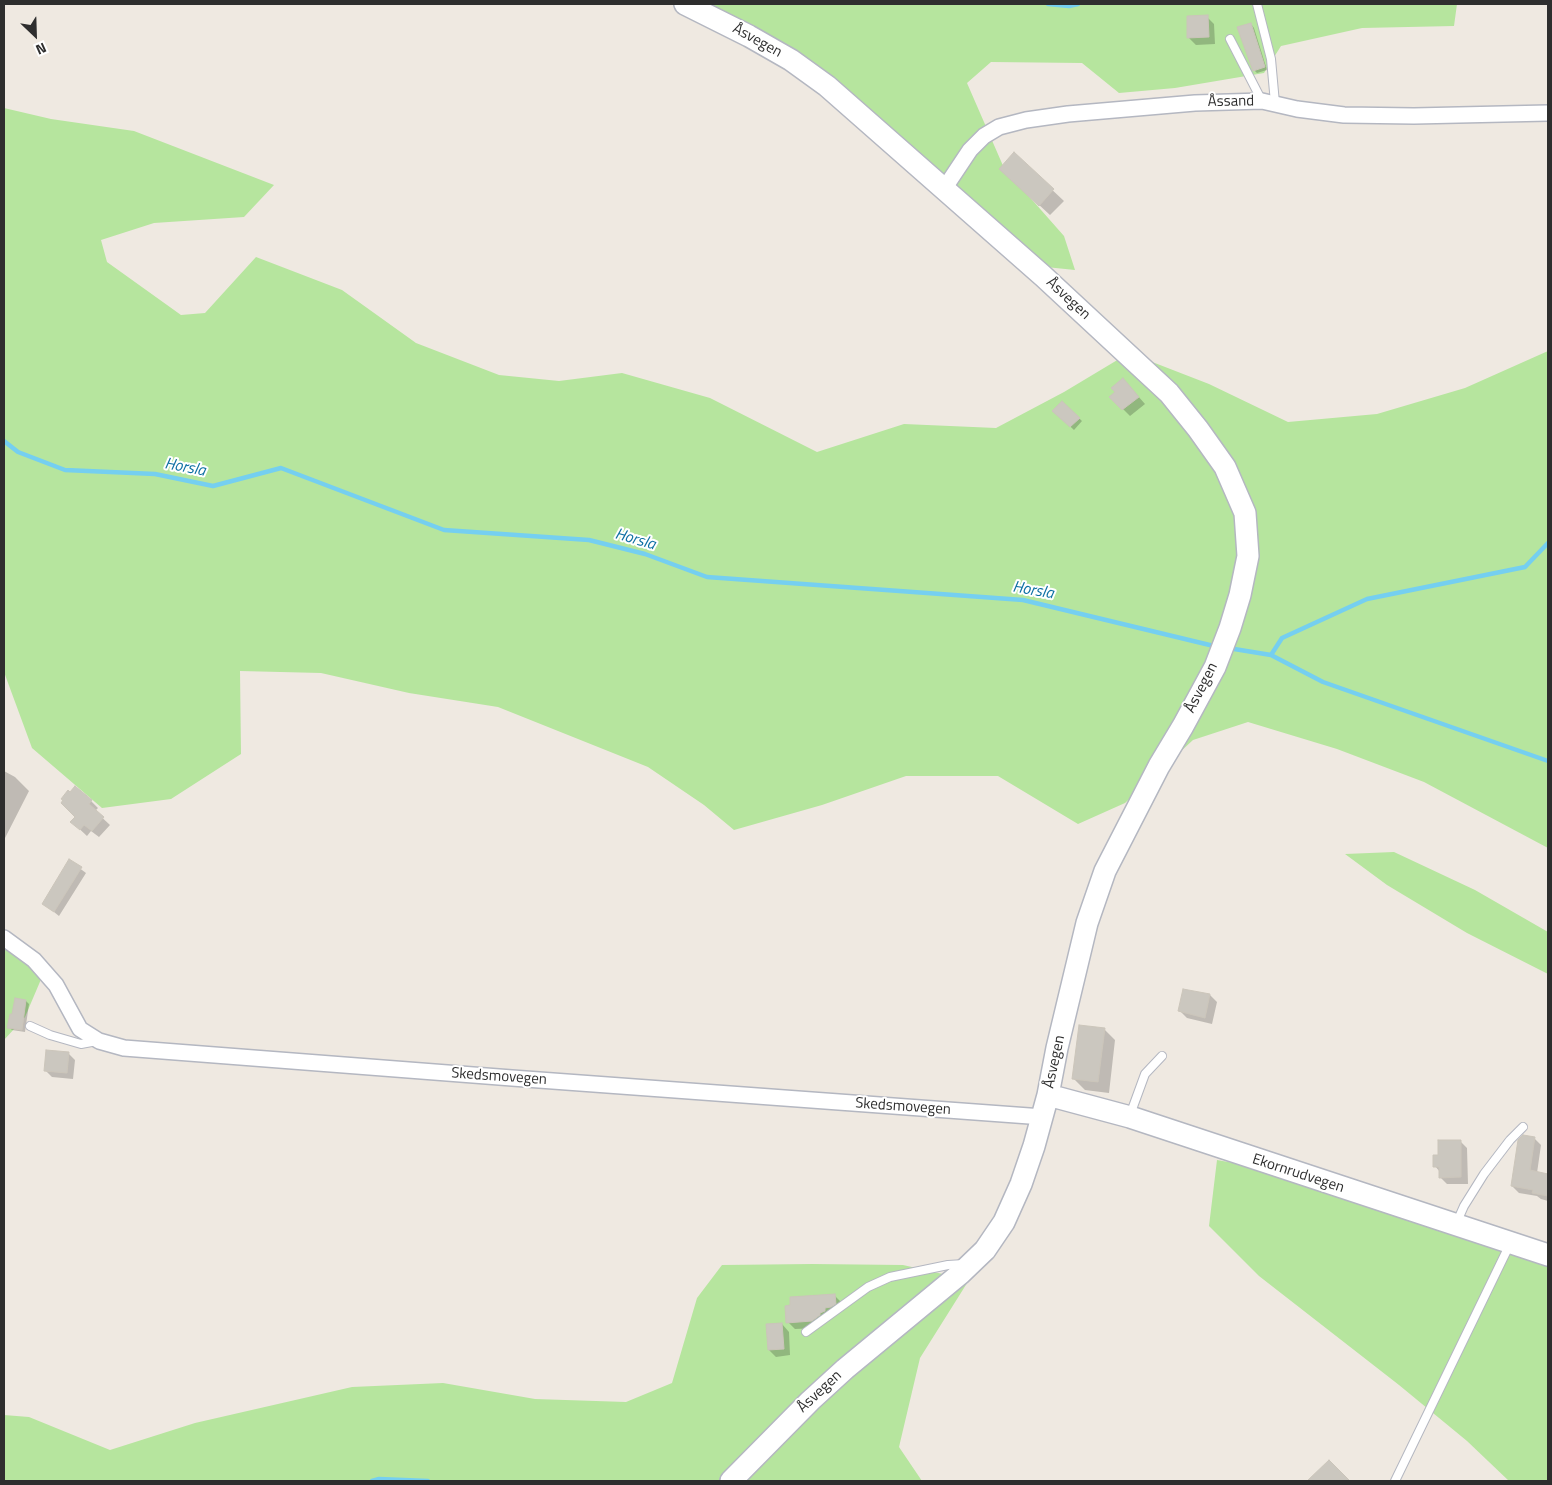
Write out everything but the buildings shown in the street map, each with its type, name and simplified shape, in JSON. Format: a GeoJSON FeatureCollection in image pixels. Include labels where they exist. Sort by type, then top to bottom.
{"type":"FeatureCollection","features":[{"type":"Feature","properties":{"kind":"main road","name":"Åsvegen"},"geometry":{"type":"LineString","coordinates":[[685,4],[749,36],[791,60],[827,86],[1043,276],[1169,393],[1198,429],[1225,468],[1245,513],[1248,556],[1240,595],[1230,628],[1215,666],[1159,766],[1105,872],[1087,923],[1042,1117],[1021,1184],[1004,1222],[985,1250],[971,1264],[810,1400],[731,1481]]}},
{"type":"Feature","properties":{"kind":"main road","name":"Ekornrudvegen"},"geometry":{"type":"LineString","coordinates":[[1048,1095],[1130,1117],[1548,1255]]}},
{"type":"Feature","properties":{"kind":"street","name":"Åssand"},"geometry":{"type":"LineString","coordinates":[[944,189],[970,150],[984,136],[999,127],[1026,120],[1077,113],[1194,103],[1269,102],[1297,109],[1344,115],[1414,116],[1548,113]]}},
{"type":"Feature","properties":{"kind":"street","name":"Skedsmovegen"},"geometry":{"type":"LineString","coordinates":[[4,938],[34,960],[56,985],[80,1029],[99,1041],[124,1048],[1042,1117]]}},
{"type":"Feature","properties":{"kind":"lane"},"geometry":{"type":"LineString","coordinates":[[1257,4],[1271,60],[1269,102]]}},
{"type":"Feature","properties":{"kind":"lane"},"geometry":{"type":"LineString","coordinates":[[1230,40],[1269,102]]}},
{"type":"Feature","properties":{"kind":"lane"},"geometry":{"type":"LineString","coordinates":[[30,1026],[50,1035],[82,1044],[99,1041]]}},
{"type":"Feature","properties":{"kind":"lane"},"geometry":{"type":"LineString","coordinates":[[1130,1117],[1145,1074],[1162,1056]]}},
{"type":"Feature","properties":{"kind":"lane"},"geometry":{"type":"LineString","coordinates":[[1456,1226],[1464,1206],[1484,1174],[1510,1140],[1523,1127]]}},
{"type":"Feature","properties":{"kind":"lane"},"geometry":{"type":"LineString","coordinates":[[1396,1481],[1510,1244]]}},
{"type":"Feature","properties":{"kind":"lane"},"geometry":{"type":"LineString","coordinates":[[806,1332],[861,1291],[890,1276],[948,1265],[971,1264]]}},
{"type":"Feature","properties":{"kind":"green space"},"geometry":{"type":"Polygon","coordinates":[[[684,4],[1457,4],[1454,26],[1362,28],[1281,46],[1264,73],[1175,88],[1119,93],[1082,63],[991,62],[967,83],[1004,168],[1064,236],[1075,270],[1036,266],[838,87],[684,4]]]}},
{"type":"Feature","properties":{"kind":"green space"},"geometry":{"type":"Polygon","coordinates":[[[4,108],[51,119],[134,131],[274,185],[244,217],[154,223],[101,240],[107,262],[181,315],[205,313],[256,257],[342,290],[416,343],[499,375],[559,381],[622,373],[710,398],[817,452],[904,424],[996,428],[1064,392],[1129,353],[1209,384],[1288,422],[1377,414],[1465,388],[1548,351],[1548,848],[1424,782],[1337,749],[1248,722],[1193,740],[1125,803],[1078,824],[998,776],[906,776],[822,805],[734,830],[704,805],[648,767],[498,707],[409,693],[321,673],[240,671],[241,754],[171,799],[102,808],[32,748],[4,672],[4,108]]]}},
{"type":"Feature","properties":{"kind":"green space"},"geometry":{"type":"Polygon","coordinates":[[[1394,852],[1475,890],[1548,932],[1548,974],[1467,933],[1387,885],[1345,854],[1394,852]]]}},
{"type":"Feature","properties":{"kind":"green space"},"geometry":{"type":"Polygon","coordinates":[[[4,944],[42,977],[25,1017],[4,1040],[4,944]]]}},
{"type":"Feature","properties":{"kind":"green space"},"geometry":{"type":"Polygon","coordinates":[[[1217,1160],[1307,1176],[1548,1251],[1548,1481],[1509,1481],[1467,1441],[1399,1385],[1259,1276],[1209,1226],[1217,1160]]]}},
{"type":"Feature","properties":{"kind":"green space"},"geometry":{"type":"Polygon","coordinates":[[[722,1265],[903,1265],[969,1280],[920,1358],[899,1447],[922,1481],[4,1481],[4,1415],[29,1417],[110,1450],[195,1423],[352,1387],[443,1383],[535,1399],[626,1402],[672,1383],[697,1298],[722,1265]]]}},
{"type":"Feature","properties":{"kind":"waterway"},"geometry":{"type":"LineString","coordinates":[[1048,4],[1069,6],[1078,4]]}},
{"type":"Feature","properties":{"kind":"waterway","name":"Horsla"},"geometry":{"type":"LineString","coordinates":[[4,441],[18,452],[65,470],[155,474],[213,486],[281,468],[444,530],[589,540],[645,554],[707,577],[1023,600],[1218,647]]}},
{"type":"Feature","properties":{"kind":"waterway"},"geometry":{"type":"LineString","coordinates":[[1271,655],[1282,638],[1367,599],[1525,567],[1548,543]]}},
{"type":"Feature","properties":{"kind":"waterway"},"geometry":{"type":"LineString","coordinates":[[1228,648],[1271,655],[1323,682],[1548,761]]}},
{"type":"Feature","properties":{"kind":"waterway"},"geometry":{"type":"LineString","coordinates":[[372,1481],[379,1479],[428,1481]]}}]}
